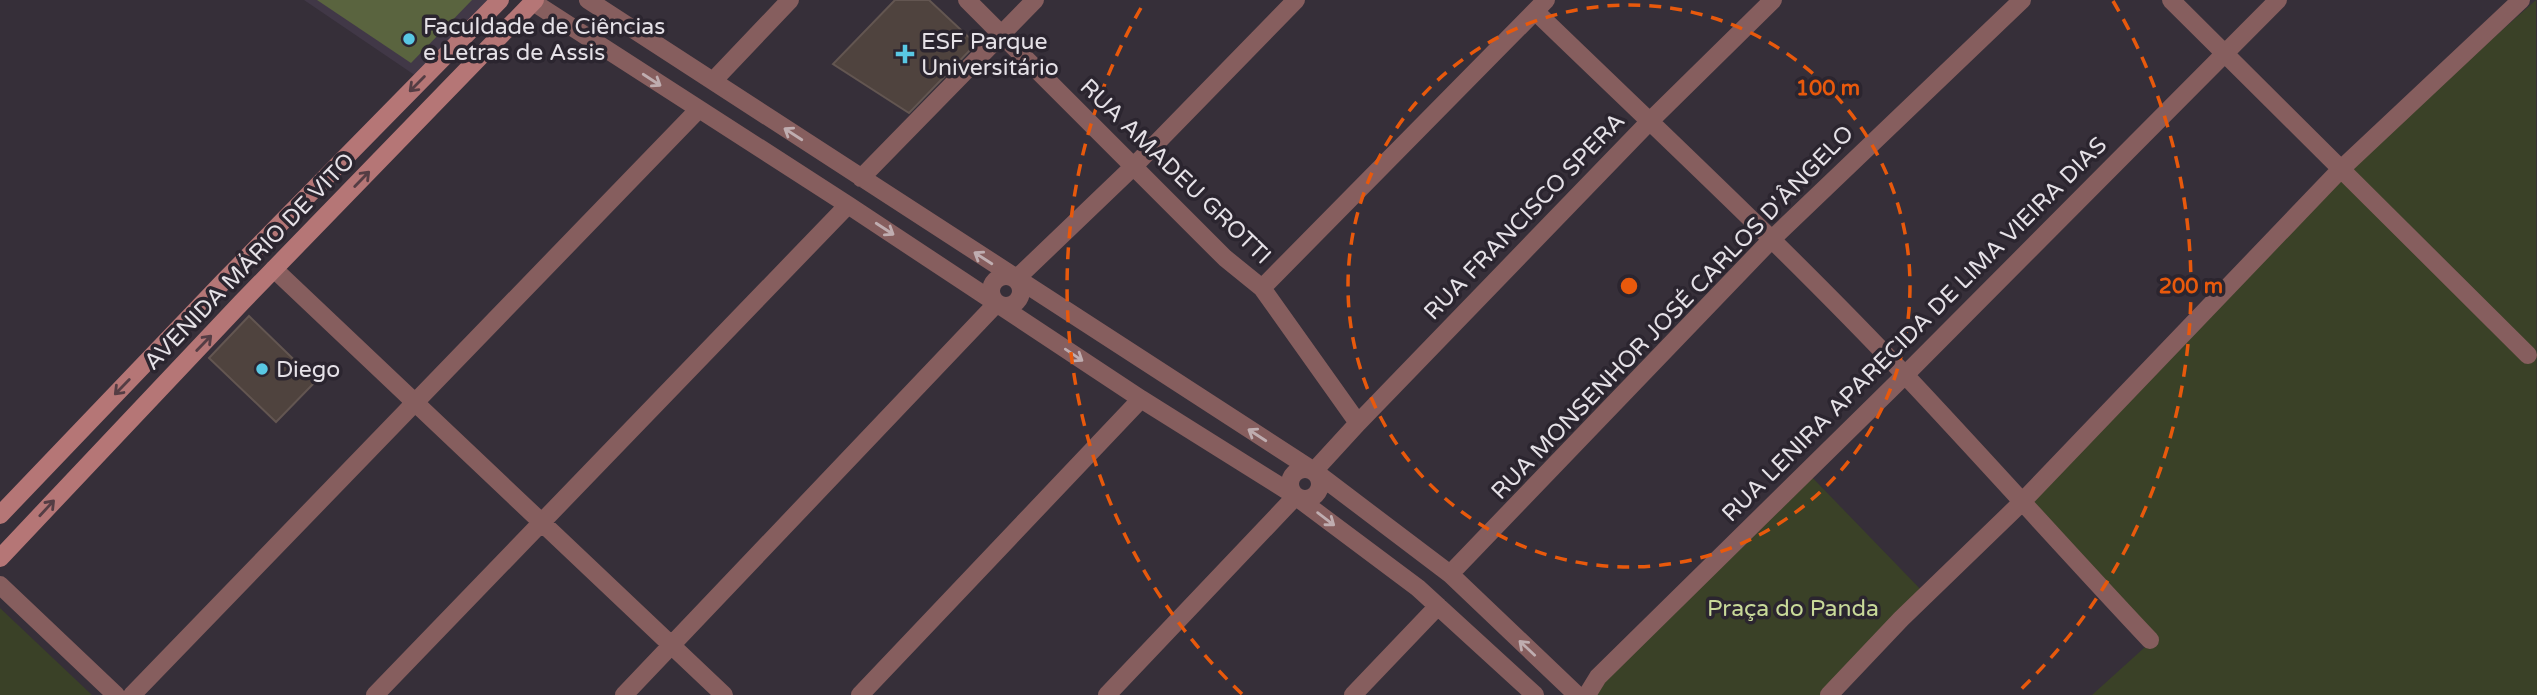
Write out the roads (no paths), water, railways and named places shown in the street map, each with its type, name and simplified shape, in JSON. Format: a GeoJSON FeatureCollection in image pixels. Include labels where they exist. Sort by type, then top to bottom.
{"type":"FeatureCollection","features":[{"type":"Feature","properties":{"kind":"main road","name":"AVENIDA MÁRIO DE VITO"},"geometry":{"type":"LineString","coordinates":[[0,515],[163,344],[500,0]]}},
{"type":"Feature","properties":{"kind":"main road","name":"AVENIDA MÁRIO DE VITO"},"geometry":{"type":"LineString","coordinates":[[0,558],[534,1]]}},
{"type":"Feature","properties":{"kind":"main road"},"geometry":{"type":"LineString","coordinates":[[163,344],[184,364]]}},
{"type":"Feature","properties":{"kind":"street"},"geometry":{"type":"LineString","coordinates":[[588,0],[1314,471],[1450,574],[1577,695]]}},
{"type":"Feature","properties":{"kind":"street"},"geometry":{"type":"LineString","coordinates":[[713,81],[790,0]]}},
{"type":"Feature","properties":{"kind":"street","name":"RUA AMADEU GROTTI"},"geometry":{"type":"LineString","coordinates":[[967,0],[1226,258],[1262,288],[1358,423]]}},
{"type":"Feature","properties":{"kind":"street"},"geometry":{"type":"LineString","coordinates":[[861,178],[1035,0]]}},
{"type":"Feature","properties":{"kind":"street"},"geometry":{"type":"LineString","coordinates":[[1016,279],[1135,165],[1296,0]]}},
{"type":"Feature","properties":{"kind":"street","name":"RUA FRANCISCO SPERA"},"geometry":{"type":"LineString","coordinates":[[1314,471],[1649,122],[1773,0]]}},
{"type":"Feature","properties":{"kind":"street","name":"RUA MONSENHOR JOSÉ CARLOS D'ÂNGELO"},"geometry":{"type":"LineString","coordinates":[[1450,574],[1771,240],[2022,0]]}},
{"type":"Feature","properties":{"kind":"street"},"geometry":{"type":"LineString","coordinates":[[2171,0],[2528,355]]}},
{"type":"Feature","properties":{"kind":"street","name":"RUA LENIRA APARECIDA DE LIMA VIEIRA DIAS"},"geometry":{"type":"LineString","coordinates":[[1587,695],[1598,677],[1905,375],[2278,0]]}},
{"type":"Feature","properties":{"kind":"street"},"geometry":{"type":"LineString","coordinates":[[1829,695],[1901,619],[2021,503],[2340,170],[2521,0]]}},
{"type":"Feature","properties":{"kind":"street"},"geometry":{"type":"LineString","coordinates":[[534,1],[1295,497],[1418,588],[1535,695]]}},
{"type":"Feature","properties":{"kind":"street"},"geometry":{"type":"LineString","coordinates":[[1262,288],[1541,6],[1649,122],[1905,375],[2150,640]]}},
{"type":"Feature","properties":{"kind":"street"},"geometry":{"type":"LineString","coordinates":[[132,695],[698,110]]}},
{"type":"Feature","properties":{"kind":"street"},"geometry":{"type":"LineString","coordinates":[[375,695],[848,205]]}},
{"type":"Feature","properties":{"kind":"street"},"geometry":{"type":"LineString","coordinates":[[274,270],[724,695]]}},
{"type":"Feature","properties":{"kind":"street"},"geometry":{"type":"LineString","coordinates":[[997,303],[991,291],[993,284],[1003,276],[1016,279]]}},
{"type":"Feature","properties":{"kind":"street"},"geometry":{"type":"LineString","coordinates":[[624,695],[997,303]]}},
{"type":"Feature","properties":{"kind":"street"},"geometry":{"type":"LineString","coordinates":[[859,695],[1141,399]]}},
{"type":"Feature","properties":{"kind":"street"},"geometry":{"type":"LineString","coordinates":[[1295,497],[1311,498],[1319,491],[1320,480],[1314,471]]}},
{"type":"Feature","properties":{"kind":"street"},"geometry":{"type":"LineString","coordinates":[[1107,695],[1295,497]]}},
{"type":"Feature","properties":{"kind":"street"},"geometry":{"type":"LineString","coordinates":[[0,585],[116,695]]}},
{"type":"Feature","properties":{"kind":"street"},"geometry":{"type":"LineString","coordinates":[[1353,695],[1438,606]]}},
{"type":"Feature","properties":{"kind":"place","name":"Faculdade de Ciências e Letras de Assis"},"geometry":{"type":"Point","coordinates":[409,39]}},
{"type":"Feature","properties":{"kind":"place","name":"ESF Parque Universitário"},"geometry":{"type":"Point","coordinates":[905,54]}},
{"type":"Feature","properties":{"kind":"place","name":"Diego"},"geometry":{"type":"Point","coordinates":[262,369]}},
{"type":"Feature","properties":{"kind":"park label","name":"Praça do Panda"},"geometry":{"type":"Point","coordinates":[1793,608]}}]}
